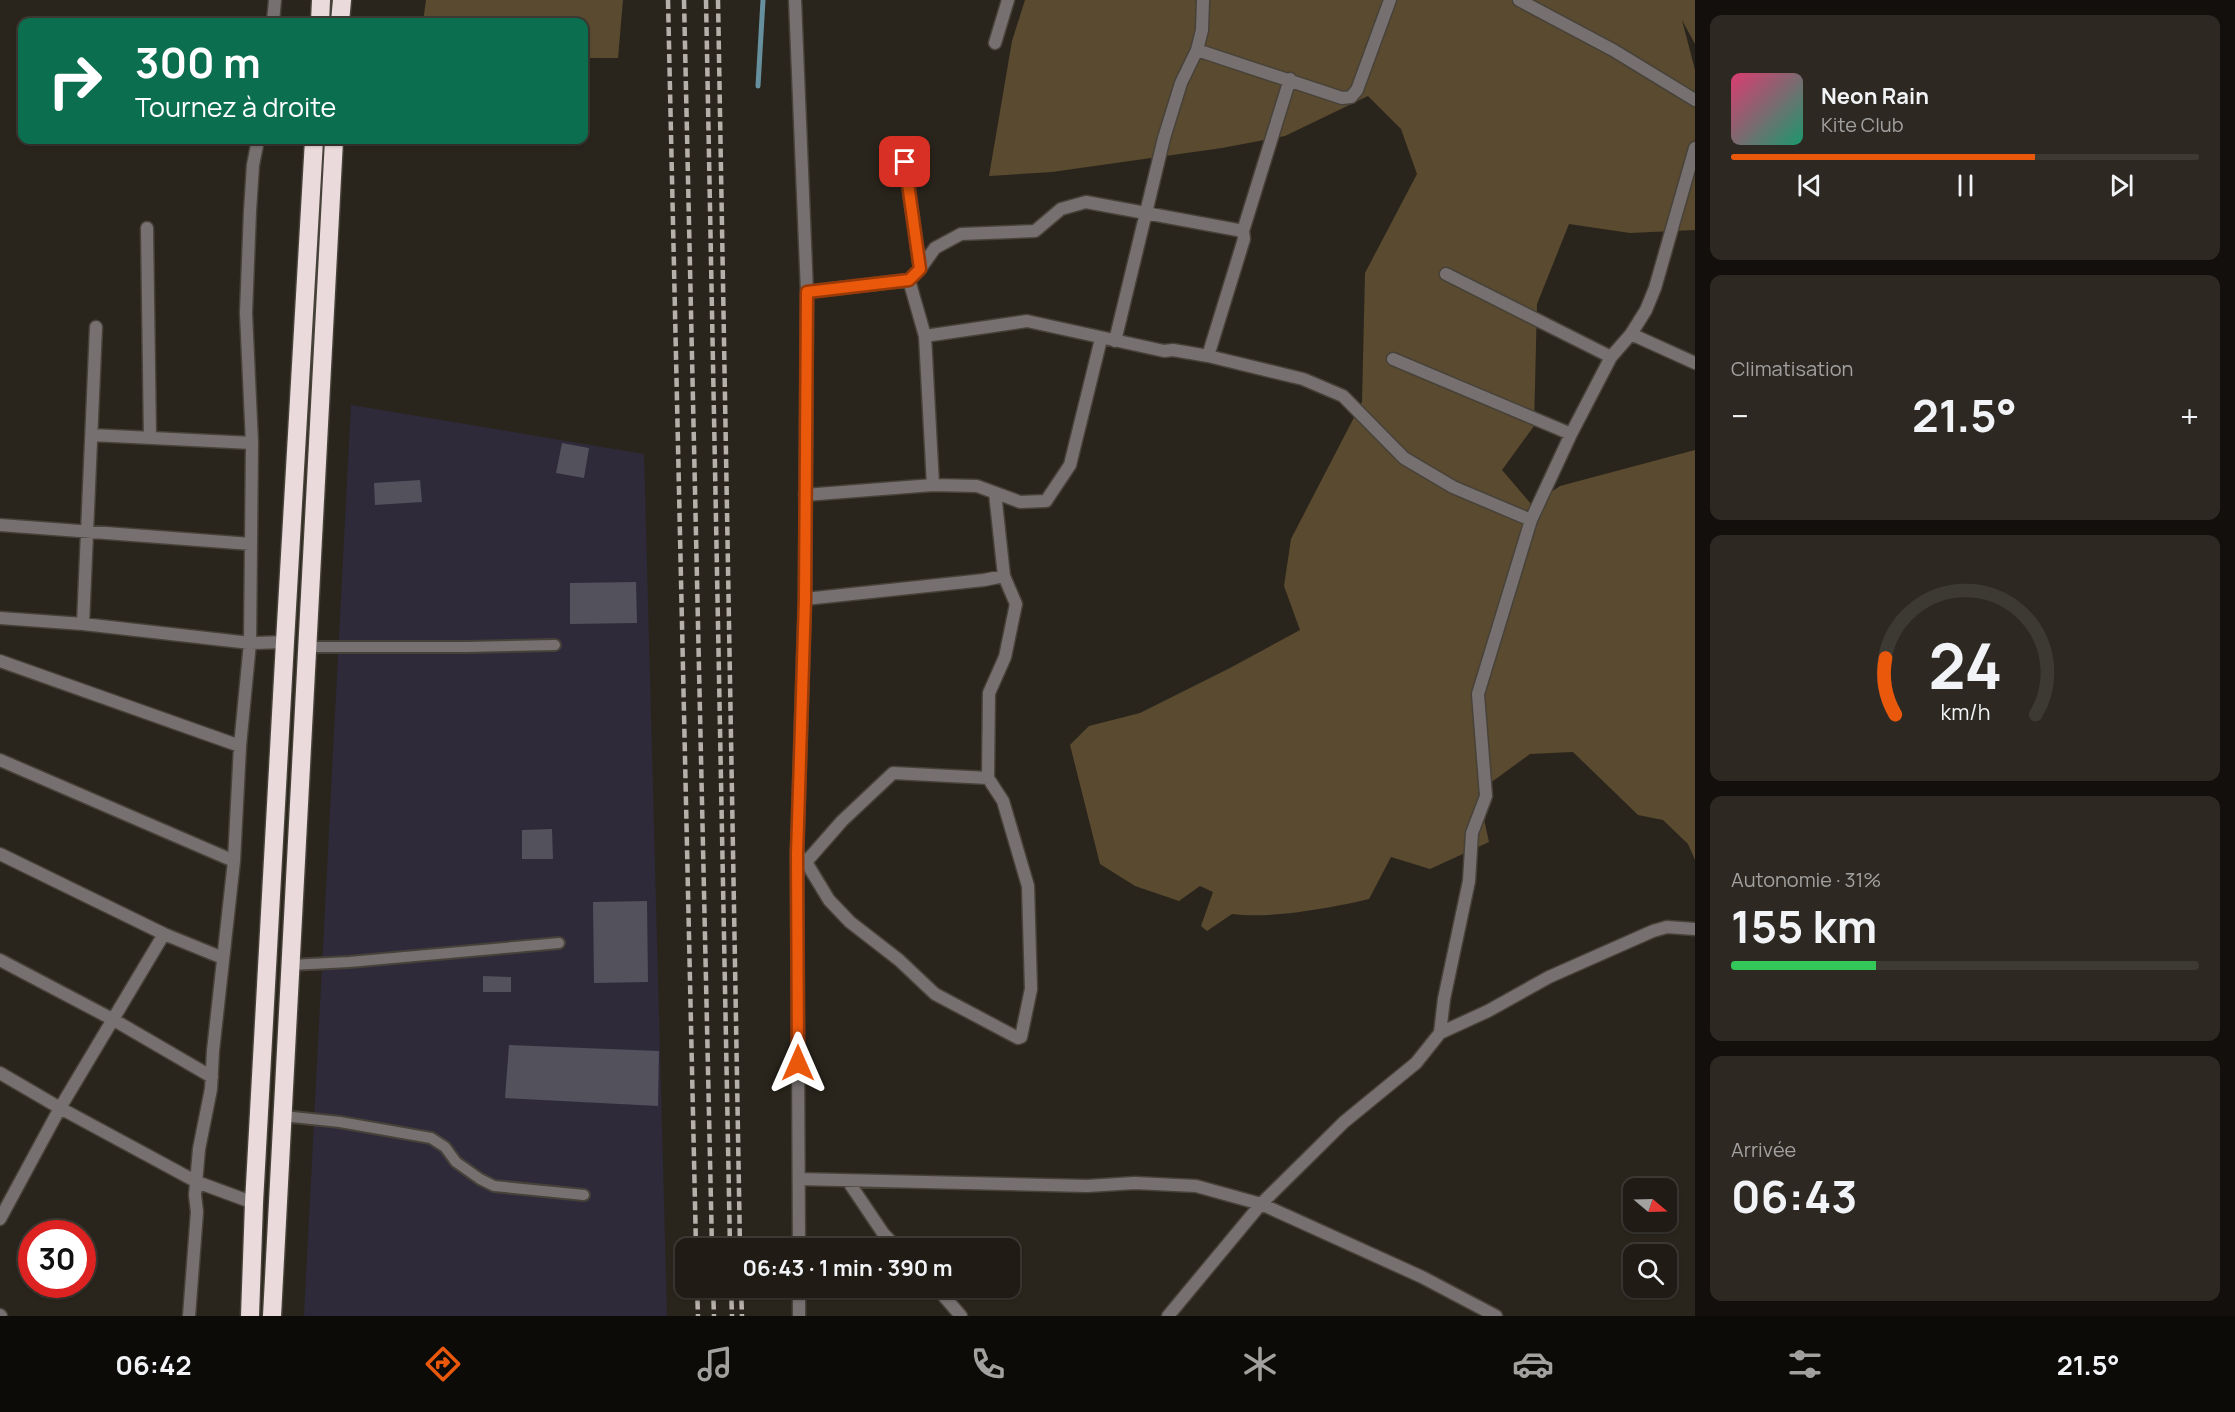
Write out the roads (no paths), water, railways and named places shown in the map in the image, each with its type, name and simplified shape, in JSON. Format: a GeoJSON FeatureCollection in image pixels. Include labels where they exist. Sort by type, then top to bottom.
{"type":"FeatureCollection","features":[{"type":"Feature","properties":{"kind":"highway"},"geometry":{"type":"LineString","coordinates":[[320,18],[321,0]]}},
{"type":"Feature","properties":{"kind":"highway"},"geometry":{"type":"LineString","coordinates":[[340,18],[342,0]]}},
{"type":"Feature","properties":{"kind":"highway"},"geometry":{"type":"LineString","coordinates":[[250,1316],[254,1203],[314,144]]}},
{"type":"Feature","properties":{"kind":"highway"},"geometry":{"type":"LineString","coordinates":[[272,1316],[334,144]]}},
{"type":"Feature","properties":{"kind":"street"},"geometry":{"type":"LineString","coordinates":[[273,18],[275,0]]}},
{"type":"Feature","properties":{"kind":"street"},"geometry":{"type":"LineString","coordinates":[[795,0],[807,292],[799,1238]]}},
{"type":"Feature","properties":{"kind":"street"},"geometry":{"type":"LineString","coordinates":[[995,43],[1008,0]]}},
{"type":"Feature","properties":{"kind":"street"},"geometry":{"type":"LineString","coordinates":[[1115,341],[1164,138],[1182,83],[1197,50],[1202,30],[1203,0]]}},
{"type":"Feature","properties":{"kind":"street"},"geometry":{"type":"LineString","coordinates":[[1197,50],[1342,98],[1351,97],[1357,90],[1389,0]]}},
{"type":"Feature","properties":{"kind":"street"},"geometry":{"type":"LineString","coordinates":[[1519,0],[1613,50],[1695,100]]}},
{"type":"Feature","properties":{"kind":"street"},"geometry":{"type":"LineString","coordinates":[[1208,356],[1244,239],[1243,231],[1290,79]]}},
{"type":"Feature","properties":{"kind":"street"},"geometry":{"type":"LineString","coordinates":[[189,1316],[199,1149],[209,1103],[234,861],[240,746],[250,643],[252,443],[246,313],[253,165],[257,144]]}},
{"type":"Feature","properties":{"kind":"street"},"geometry":{"type":"LineString","coordinates":[[1440,1033],[1444,999],[1469,881],[1472,833],[1486,796],[1478,694],[1531,520],[1571,434],[1611,357],[1631,334],[1646,310],[1655,288],[1695,148]]}},
{"type":"Feature","properties":{"kind":"street"},"geometry":{"type":"LineString","coordinates":[[905,162],[920,269]]}},
{"type":"Feature","properties":{"kind":"street"},"geometry":{"type":"LineString","coordinates":[[807,292],[909,280],[935,248],[961,234],[1035,231],[1061,209],[1086,202],[1243,231]]}},
{"type":"Feature","properties":{"kind":"street"},"geometry":{"type":"LineString","coordinates":[[147,228],[150,438]]}},
{"type":"Feature","properties":{"kind":"street"},"geometry":{"type":"LineString","coordinates":[[1446,274],[1611,357]]}},
{"type":"Feature","properties":{"kind":"street"},"geometry":{"type":"LineString","coordinates":[[909,280],[925,336],[933,484]]}},
{"type":"Feature","properties":{"kind":"street"},"geometry":{"type":"LineString","coordinates":[[925,336],[1026,321],[1101,339],[1164,351],[1173,350],[1208,356],[1303,379],[1343,396],[1404,458],[1453,487],[1531,520]]}},
{"type":"Feature","properties":{"kind":"street"},"geometry":{"type":"LineString","coordinates":[[83,624],[96,327]]}},
{"type":"Feature","properties":{"kind":"street"},"geometry":{"type":"LineString","coordinates":[[1631,334],[1695,363]]}},
{"type":"Feature","properties":{"kind":"street"},"geometry":{"type":"LineString","coordinates":[[805,495],[933,484],[977,486],[1020,502],[1046,501],[1070,465],[1101,339]]}},
{"type":"Feature","properties":{"kind":"street"},"geometry":{"type":"LineString","coordinates":[[1393,359],[1571,434]]}},
{"type":"Feature","properties":{"kind":"street"},"geometry":{"type":"LineString","coordinates":[[92,435],[252,443]]}},
{"type":"Feature","properties":{"kind":"street"},"geometry":{"type":"LineString","coordinates":[[801,858],[829,900],[850,922],[899,960],[935,994],[1018,1038],[1021,1037],[1030,989],[1028,886],[1003,801],[987,778],[989,693],[1005,657],[1016,604],[1004,576],[994,493]]}},
{"type":"Feature","properties":{"kind":"street"},"geometry":{"type":"LineString","coordinates":[[0,525],[251,544]]}},
{"type":"Feature","properties":{"kind":"street"},"geometry":{"type":"LineString","coordinates":[[805,599],[1004,576]]}},
{"type":"Feature","properties":{"kind":"street"},"geometry":{"type":"LineString","coordinates":[[0,618],[83,624],[250,643],[285,642]]}},
{"type":"Feature","properties":{"kind":"street"},"geometry":{"type":"LineString","coordinates":[[0,661],[240,746]]}},
{"type":"Feature","properties":{"kind":"street"},"geometry":{"type":"LineString","coordinates":[[0,760],[234,861]]}},
{"type":"Feature","properties":{"kind":"street"},"geometry":{"type":"LineString","coordinates":[[801,858],[893,773],[987,778]]}},
{"type":"Feature","properties":{"kind":"street"},"geometry":{"type":"LineString","coordinates":[[0,854],[164,934],[223,958]]}},
{"type":"Feature","properties":{"kind":"street"},"geometry":{"type":"LineString","coordinates":[[1168,1316],[1261,1204],[1344,1122],[1416,1063],[1440,1033],[1488,1011],[1549,977],[1653,931],[1667,927],[1695,929]]}},
{"type":"Feature","properties":{"kind":"street"},"geometry":{"type":"LineString","coordinates":[[0,1219],[60,1108],[164,934]]}},
{"type":"Feature","properties":{"kind":"street"},"geometry":{"type":"LineString","coordinates":[[0,960],[114,1020],[212,1077]]}},
{"type":"Feature","properties":{"kind":"street"},"geometry":{"type":"LineString","coordinates":[[0,1073],[197,1182],[254,1203]]}},
{"type":"Feature","properties":{"kind":"street"},"geometry":{"type":"LineString","coordinates":[[799,1179],[1087,1186],[1172,1184],[1196,1186],[1261,1204],[1422,1277],[1496,1316]]}},
{"type":"Feature","properties":{"kind":"street"},"geometry":{"type":"LineString","coordinates":[[848,1180],[888,1238]]}},
{"type":"Feature","properties":{"kind":"street"},"geometry":{"type":"LineString","coordinates":[[799,1298],[799,1316]]}},
{"type":"Feature","properties":{"kind":"street"},"geometry":{"type":"LineString","coordinates":[[945,1298],[961,1316]]}},
{"type":"Feature","properties":{"kind":"lane"},"geometry":{"type":"LineString","coordinates":[[307,646],[555,645]]}},
{"type":"Feature","properties":{"kind":"lane"},"geometry":{"type":"LineString","coordinates":[[291,965],[559,943]]}},
{"type":"Feature","properties":{"kind":"lane"},"geometry":{"type":"LineString","coordinates":[[283,1116],[340,1122],[430,1138],[445,1147],[456,1162],[480,1179],[495,1186],[584,1195]]}},
{"type":"Feature","properties":{"kind":"waterway"},"geometry":{"type":"LineString","coordinates":[[758,86],[763,0]]}},
{"type":"Feature","properties":{"kind":"railway"},"geometry":{"type":"LineString","coordinates":[[668,0],[696,1238]]}},
{"type":"Feature","properties":{"kind":"railway"},"geometry":{"type":"LineString","coordinates":[[684,0],[712,1238]]}},
{"type":"Feature","properties":{"kind":"railway"},"geometry":{"type":"LineString","coordinates":[[706,0],[730,1238]]}},
{"type":"Feature","properties":{"kind":"railway"},"geometry":{"type":"LineString","coordinates":[[718,0],[740,1238]]}},
{"type":"Feature","properties":{"kind":"railway"},"geometry":{"type":"LineString","coordinates":[[697,1298],[698,1316]]}},
{"type":"Feature","properties":{"kind":"railway"},"geometry":{"type":"LineString","coordinates":[[713,1298],[714,1316]]}},
{"type":"Feature","properties":{"kind":"railway"},"geometry":{"type":"LineString","coordinates":[[731,1298],[732,1316]]}},
{"type":"Feature","properties":{"kind":"railway"},"geometry":{"type":"LineString","coordinates":[[741,1298],[742,1316]]}}]}
